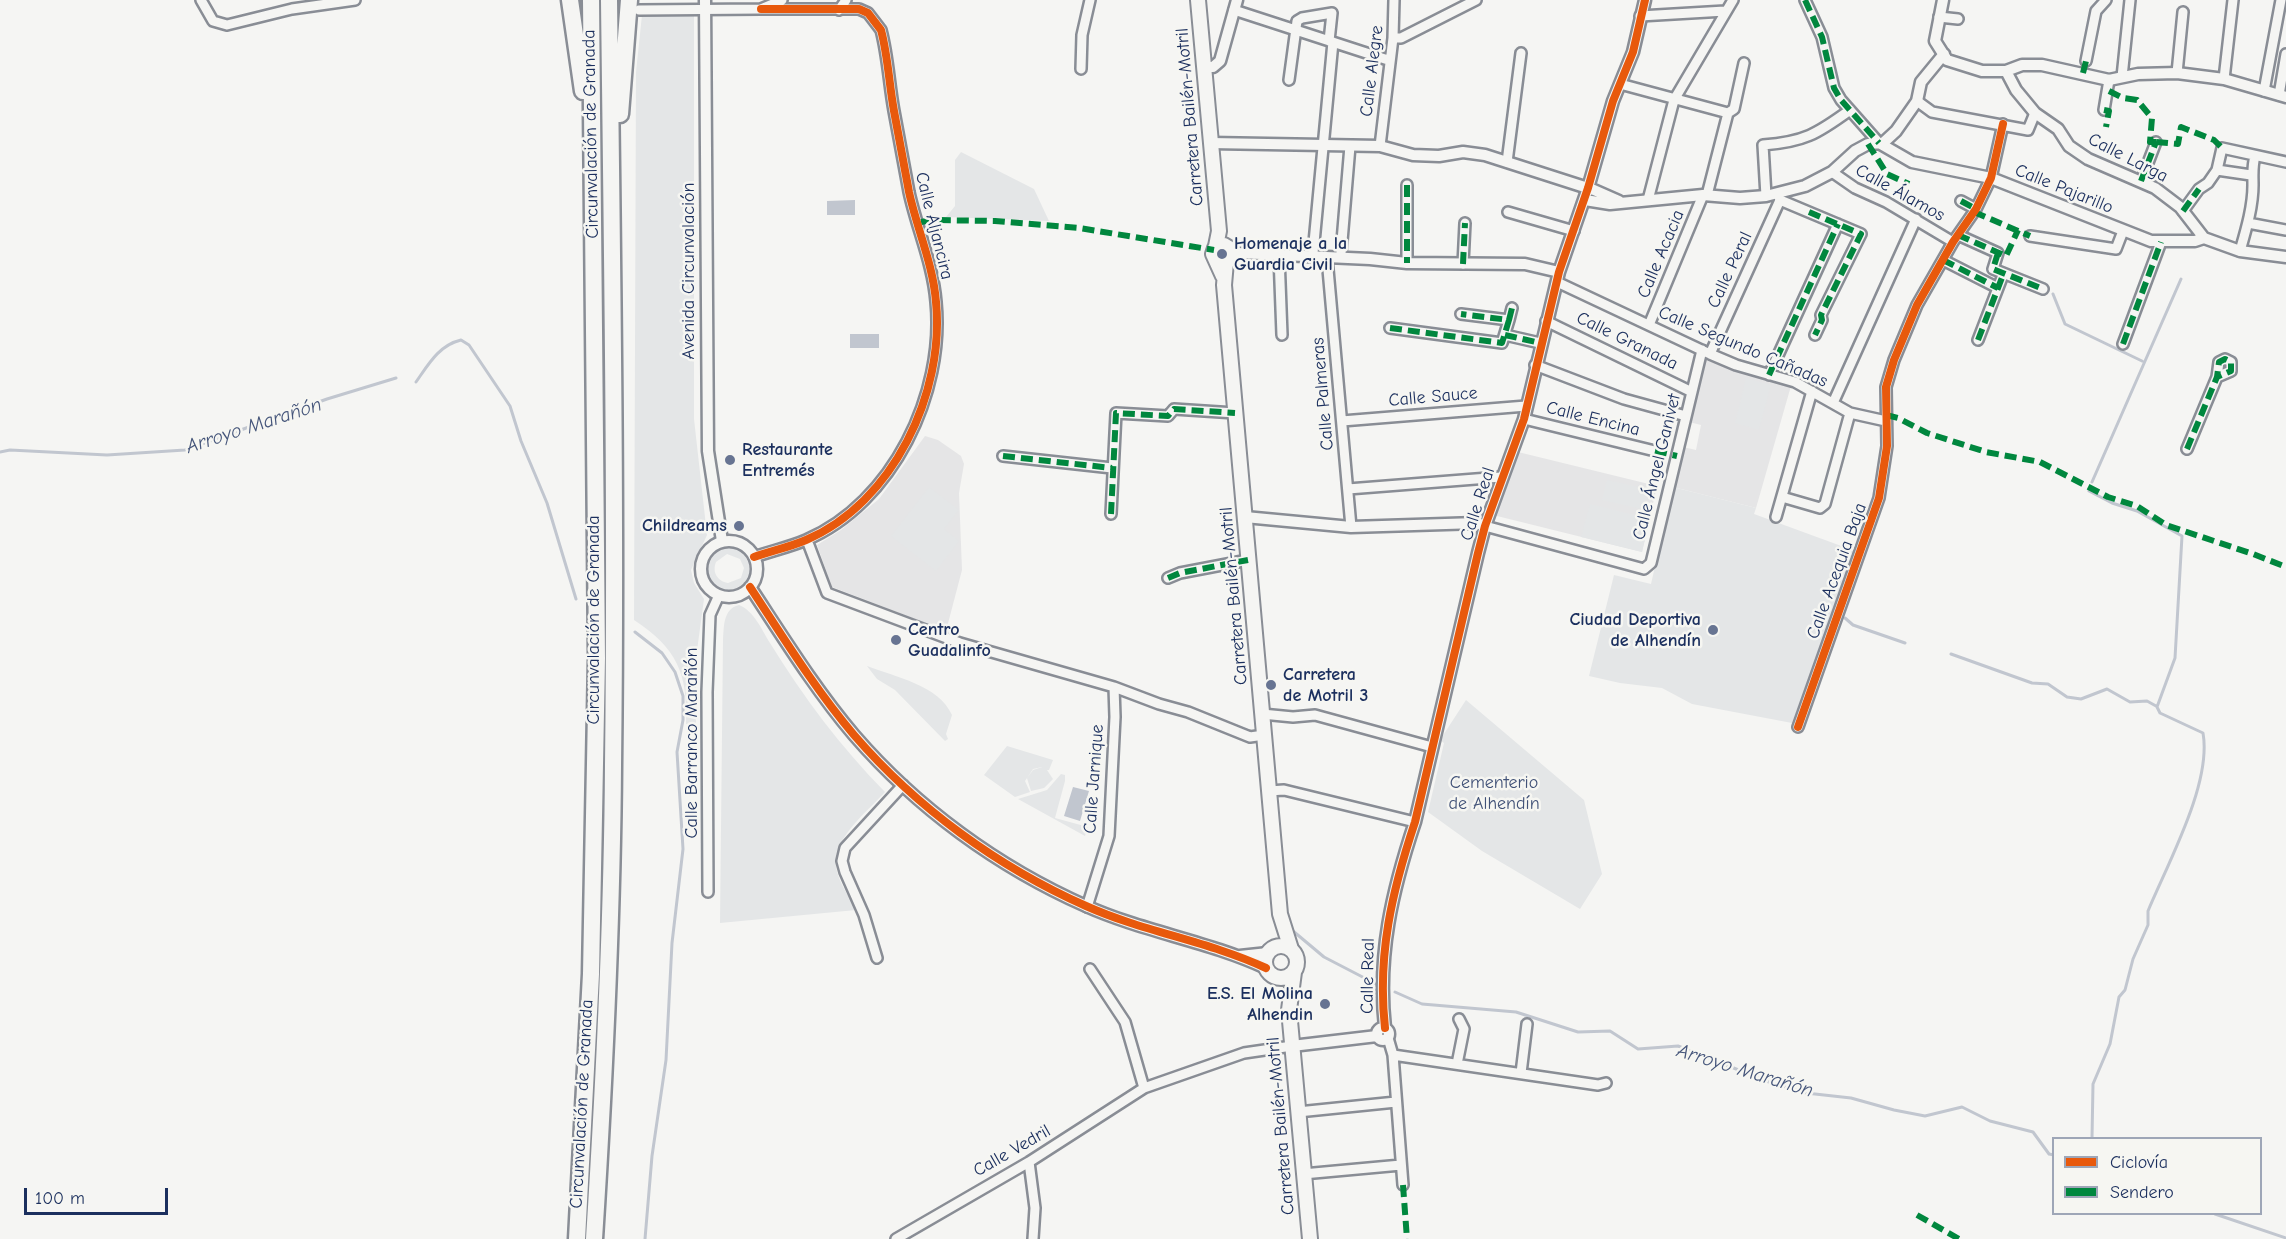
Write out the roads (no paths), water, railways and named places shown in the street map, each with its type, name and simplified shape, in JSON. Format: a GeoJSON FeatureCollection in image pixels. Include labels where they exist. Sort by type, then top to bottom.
{"type":"FeatureCollection","features":[{"type":"Feature","properties":{"kind":"highway"},"geometry":{"type":"LineString","coordinates":[[570,0],[583,83],[585,118],[593,149]]}},
{"type":"Feature","properties":{"kind":"highway","name":"Circunvalación de Granada"},"geometry":{"type":"LineString","coordinates":[[577,1239],[591,974],[596,779],[598,545],[591,0]]}},
{"type":"Feature","properties":{"kind":"highway","name":"Circunvalación de Granada"},"geometry":{"type":"LineString","coordinates":[[594,1239],[608,974],[614,770],[609,0]]}},
{"type":"Feature","properties":{"kind":"highway"},"geometry":{"type":"LineString","coordinates":[[610,168],[618,140],[634,5]]}},
{"type":"Feature","properties":{"kind":"main road","name":"Carretera Bailén-Motril"},"geometry":{"type":"LineString","coordinates":[[1198,0],[1219,231],[1226,256],[1235,413],[1280,914],[1291,949]]}},
{"type":"Feature","properties":{"kind":"main road","name":"Carretera Bailén-Motril"},"geometry":{"type":"LineString","coordinates":[[1271,950],[1280,914]]}},
{"type":"Feature","properties":{"kind":"main road"},"geometry":{"type":"LineString","coordinates":[[1282,946],[1291,949],[1297,961],[1294,972],[1285,978],[1271,973],[1271,950],[1282,946]]}},
{"type":"Feature","properties":{"kind":"main road","name":"Carretera Bailén-Motril"},"geometry":{"type":"LineString","coordinates":[[1294,972],[1289,1010],[1310,1239]]}},
{"type":"Feature","properties":{"kind":"main road","name":"Carretera Bailén-Motril"},"geometry":{"type":"LineString","coordinates":[[1271,973],[1289,1010]]}},
{"type":"Feature","properties":{"kind":"street"},"geometry":{"type":"LineString","coordinates":[[201,0],[213,21],[227,25],[292,9],[355,0]]}},
{"type":"Feature","properties":{"kind":"street"},"geometry":{"type":"LineString","coordinates":[[761,9],[782,0]]}},
{"type":"Feature","properties":{"kind":"street","name":"Calle Aljancira"},"geometry":{"type":"LineString","coordinates":[[754,557],[807,540],[858,504],[893,464],[913,430],[927,396],[934,362],[938,320],[936,299],[927,254],[914,213],[882,36],[868,13],[856,8],[848,0],[839,10]]}},
{"type":"Feature","properties":{"kind":"street"},"geometry":{"type":"LineString","coordinates":[[1081,69],[1082,35],[1090,0]]}},
{"type":"Feature","properties":{"kind":"street","name":"Calle Alegre"},"geometry":{"type":"LineString","coordinates":[[1380,146],[1388,60],[1393,39],[1394,0]]}},
{"type":"Feature","properties":{"kind":"street"},"geometry":{"type":"LineString","coordinates":[[1393,39],[1401,38],[1476,0]]}},
{"type":"Feature","properties":{"kind":"street","name":"Calle Real"},"geometry":{"type":"LineString","coordinates":[[1383,1034],[1385,931],[1415,822],[1485,526],[1524,419],[1540,343],[1558,277],[1585,200],[1620,84],[1633,52],[1645,0]]}},
{"type":"Feature","properties":{"kind":"street"},"geometry":{"type":"LineString","coordinates":[[1647,200],[1674,100],[1733,0]]}},
{"type":"Feature","properties":{"kind":"street"},"geometry":{"type":"LineString","coordinates":[[1805,0],[1822,37],[1834,88],[1879,143]]}},
{"type":"Feature","properties":{"kind":"street"},"geometry":{"type":"LineString","coordinates":[[1943,0],[1935,41],[1954,64],[1982,71],[2006,71],[2022,65],[2042,65],[2109,80],[2138,74],[2177,74],[2224,79],[2283,96],[2286,54]]}},
{"type":"Feature","properties":{"kind":"street"},"geometry":{"type":"LineString","coordinates":[[2086,61],[2096,11],[2106,0]]}},
{"type":"Feature","properties":{"kind":"street"},"geometry":{"type":"LineString","coordinates":[[2122,77],[2130,0]]}},
{"type":"Feature","properties":{"kind":"street"},"geometry":{"type":"LineString","coordinates":[[2224,79],[2233,0]]}},
{"type":"Feature","properties":{"kind":"street"},"geometry":{"type":"LineString","coordinates":[[2264,90],[2281,0]]}},
{"type":"Feature","properties":{"kind":"street"},"geometry":{"type":"LineString","coordinates":[[634,5],[705,5],[761,9],[839,10],[856,8]]}},
{"type":"Feature","properties":{"kind":"street","name":"Avenida Circunvalación"},"geometry":{"type":"LineString","coordinates":[[705,5],[707,440],[712,488],[722,541]]}},
{"type":"Feature","properties":{"kind":"street"},"geometry":{"type":"LineString","coordinates":[[1204,67],[1213,67],[1220,61],[1235,5],[1296,30],[1388,60]]}},
{"type":"Feature","properties":{"kind":"street"},"geometry":{"type":"LineString","coordinates":[[1640,16],[1725,11]]}},
{"type":"Feature","properties":{"kind":"street"},"geometry":{"type":"LineString","coordinates":[[2177,74],[2183,12]]}},
{"type":"Feature","properties":{"kind":"street"},"geometry":{"type":"LineString","coordinates":[[1289,80],[1297,21],[1302,18],[1332,13],[1324,145],[1313,253]]}},
{"type":"Feature","properties":{"kind":"street"},"geometry":{"type":"LineString","coordinates":[[1939,17],[1958,19]]}},
{"type":"Feature","properties":{"kind":"street"},"geometry":{"type":"LineString","coordinates":[[1507,162],[1521,53]]}},
{"type":"Feature","properties":{"kind":"street"},"geometry":{"type":"LineString","coordinates":[[1779,197],[1832,172],[1856,151],[1868,144],[1883,143],[1896,131],[1914,104],[1921,82],[1944,54]]}},
{"type":"Feature","properties":{"kind":"street","name":"Calle Acacia"},"geometry":{"type":"LineString","coordinates":[[1649,325],[1705,195],[1728,113],[1734,109],[1744,63]]}},
{"type":"Feature","properties":{"kind":"street","name":"Calle Larga"},"geometry":{"type":"LineString","coordinates":[[2006,71],[2016,90],[2035,113],[2058,129],[2069,146],[2088,159],[2155,188],[2183,211],[2204,238]]}},
{"type":"Feature","properties":{"kind":"street"},"geometry":{"type":"LineString","coordinates":[[2104,110],[2109,80]]}},
{"type":"Feature","properties":{"kind":"street"},"geometry":{"type":"LineString","coordinates":[[1620,84],[1728,113]]}},
{"type":"Feature","properties":{"kind":"street"},"geometry":{"type":"LineString","coordinates":[[1914,104],[1932,112],[2028,130],[2035,113]]}},
{"type":"Feature","properties":{"kind":"street"},"geometry":{"type":"LineString","coordinates":[[1766,196],[1763,145],[1793,143],[1806,138],[1850,110]]}},
{"type":"Feature","properties":{"kind":"street","name":"Calle Acequia Baja"},"geometry":{"type":"LineString","coordinates":[[1798,727],[1879,498],[1887,446],[1886,387],[1894,360],[1917,305],[1956,238],[1976,209],[1991,178],[2003,124]]}},
{"type":"Feature","properties":{"kind":"street"},"geometry":{"type":"LineString","coordinates":[[2141,181],[2156,142]]}},
{"type":"Feature","properties":{"kind":"street"},"geometry":{"type":"LineString","coordinates":[[1211,143],[1380,146],[1413,155],[1439,156],[1463,152],[1485,154],[1588,188],[1619,201],[1635,203],[1705,195],[1740,198],[1779,197],[1861,234],[1821,315],[1822,320],[1815,335]]}},
{"type":"Feature","properties":{"kind":"street","name":"Calle Pajarillo"},"geometry":{"type":"LineString","coordinates":[[1879,143],[1912,162],[1991,178],[2123,231],[2161,242],[2195,241],[2204,238]]}},
{"type":"Feature","properties":{"kind":"street"},"geometry":{"type":"LineString","coordinates":[[1341,253],[1350,146]]}},
{"type":"Feature","properties":{"kind":"street"},"geometry":{"type":"LineString","coordinates":[[2183,211],[2217,170],[2222,148],[2286,162]]}},
{"type":"Feature","properties":{"kind":"street"},"geometry":{"type":"LineString","coordinates":[[2240,251],[2248,222],[2253,182],[2251,175],[2255,156]]}},
{"type":"Feature","properties":{"kind":"street"},"geometry":{"type":"LineString","coordinates":[[2217,170],[2251,175]]}},
{"type":"Feature","properties":{"kind":"street","name":"Calle Álamos"},"geometry":{"type":"LineString","coordinates":[[1832,172],[1856,188],[1916,219],[1956,238],[1998,252],[1993,269],[2003,275]]}},
{"type":"Feature","properties":{"kind":"street"},"geometry":{"type":"LineString","coordinates":[[1407,185],[1407,263]]}},
{"type":"Feature","properties":{"kind":"street","name":"Calle Peral"},"geometry":{"type":"LineString","coordinates":[[1706,352],[1779,197]]}},
{"type":"Feature","properties":{"kind":"street"},"geometry":{"type":"LineString","coordinates":[[1585,200],[1610,204],[1619,201]]}},
{"type":"Feature","properties":{"kind":"street"},"geometry":{"type":"LineString","coordinates":[[1960,201],[1976,209]]}},
{"type":"Feature","properties":{"kind":"street"},"geometry":{"type":"LineString","coordinates":[[1508,212],[1574,231]]}},
{"type":"Feature","properties":{"kind":"street"},"geometry":{"type":"LineString","coordinates":[[1833,403],[1916,219]]}},
{"type":"Feature","properties":{"kind":"street"},"geometry":{"type":"LineString","coordinates":[[2248,222],[2286,230]]}},
{"type":"Feature","properties":{"kind":"street"},"geometry":{"type":"LineString","coordinates":[[1463,264],[1465,223]]}},
{"type":"Feature","properties":{"kind":"street"},"geometry":{"type":"LineString","coordinates":[[1769,375],[1838,224]]}},
{"type":"Feature","properties":{"kind":"street"},"geometry":{"type":"LineString","coordinates":[[2030,236],[2116,249],[2123,231]]}},
{"type":"Feature","properties":{"kind":"street"},"geometry":{"type":"LineString","coordinates":[[2204,238],[2240,251],[2286,257]]}},
{"type":"Feature","properties":{"kind":"street"},"geometry":{"type":"LineString","coordinates":[[2123,344],[2161,242]]}},
{"type":"Feature","properties":{"kind":"street"},"geometry":{"type":"LineString","coordinates":[[1226,256],[1279,256],[1407,263],[1525,264],[1558,277]]}},
{"type":"Feature","properties":{"kind":"street"},"geometry":{"type":"LineString","coordinates":[[1279,256],[1282,335]]}},
{"type":"Feature","properties":{"kind":"street","name":"Calle Palmeras"},"geometry":{"type":"LineString","coordinates":[[1327,258],[1352,527]]}},
{"type":"Feature","properties":{"kind":"street"},"geometry":{"type":"LineString","coordinates":[[1943,260],[1998,288]]}},
{"type":"Feature","properties":{"kind":"street"},"geometry":{"type":"LineString","coordinates":[[1978,340],[2003,275],[2043,290]]}},
{"type":"Feature","properties":{"kind":"street","name":"Calle Segundo Cañadas"},"geometry":{"type":"LineString","coordinates":[[1558,277],[1706,352],[1794,382],[1850,413],[1886,421]]}},
{"type":"Feature","properties":{"kind":"street"},"geometry":{"type":"LineString","coordinates":[[1390,328],[1502,343],[1512,308]]}},
{"type":"Feature","properties":{"kind":"street"},"geometry":{"type":"LineString","coordinates":[[1461,314],[1509,320]]}},
{"type":"Feature","properties":{"kind":"street","name":"Calle Granada"},"geometry":{"type":"LineString","coordinates":[[1546,321],[1692,392]]}},
{"type":"Feature","properties":{"kind":"street"},"geometry":{"type":"LineString","coordinates":[[1505,335],[1540,343]]}},
{"type":"Feature","properties":{"kind":"street","name":"Calle Ángel Ganivet"},"geometry":{"type":"LineString","coordinates":[[1485,526],[1644,569],[1651,564],[1692,392],[1706,352]]}},
{"type":"Feature","properties":{"kind":"street"},"geometry":{"type":"LineString","coordinates":[[1535,365],[1624,399],[1686,416]]}},
{"type":"Feature","properties":{"kind":"street"},"geometry":{"type":"LineString","coordinates":[[2187,449],[2217,377]]}},
{"type":"Feature","properties":{"kind":"street"},"geometry":{"type":"LineString","coordinates":[[1776,517],[1812,391]]}},
{"type":"Feature","properties":{"kind":"street","name":"Calle Sauce"},"geometry":{"type":"LineString","coordinates":[[1342,421],[1526,406]]}},
{"type":"Feature","properties":{"kind":"street"},"geometry":{"type":"LineString","coordinates":[[1111,514],[1116,412],[1168,416],[1174,409],[1235,413]]}},
{"type":"Feature","properties":{"kind":"street"},"geometry":{"type":"LineString","coordinates":[[1782,497],[1820,508],[1825,504],[1850,413]]}},
{"type":"Feature","properties":{"kind":"street","name":"Calle Encina"},"geometry":{"type":"LineString","coordinates":[[1524,419],[1655,451]]}},
{"type":"Feature","properties":{"kind":"street"},"geometry":{"type":"LineString","coordinates":[[1003,456],[1112,468]]}},
{"type":"Feature","properties":{"kind":"street"},"geometry":{"type":"LineString","coordinates":[[1348,489],[1502,477]]}},
{"type":"Feature","properties":{"kind":"street"},"geometry":{"type":"LineString","coordinates":[[1245,517],[1352,527],[1477,523],[1485,526]]}},
{"type":"Feature","properties":{"kind":"street"},"geometry":{"type":"LineString","coordinates":[[807,540],[827,594],[960,643],[1114,687],[1188,712],[1250,737],[1264,735]]}},
{"type":"Feature","properties":{"kind":"street"},"geometry":{"type":"LineString","coordinates":[[722,541],[744,545],[754,557],[756,573],[750,587],[735,596],[718,595],[706,586],[702,579],[701,563],[709,549],[722,541]]}},
{"type":"Feature","properties":{"kind":"street"},"geometry":{"type":"LineString","coordinates":[[1168,578],[1180,573],[1248,560]]}},
{"type":"Feature","properties":{"kind":"street"},"geometry":{"type":"LineString","coordinates":[[750,587],[804,670],[854,735],[903,785],[975,844],[1087,907],[1140,927],[1240,956],[1271,973]]}},
{"type":"Feature","properties":{"kind":"street","name":"Calle Barranco Marañón"},"geometry":{"type":"LineString","coordinates":[[708,892],[707,692],[710,615],[718,595]]}},
{"type":"Feature","properties":{"kind":"street","name":"Calle Jarnique"},"geometry":{"type":"LineString","coordinates":[[1087,907],[1109,836],[1115,717],[1114,687]]}},
{"type":"Feature","properties":{"kind":"street"},"geometry":{"type":"LineString","coordinates":[[1262,714],[1293,717],[1315,714],[1432,747]]}},
{"type":"Feature","properties":{"kind":"street"},"geometry":{"type":"LineString","coordinates":[[877,958],[864,915],[842,861],[845,849],[903,785]]}},
{"type":"Feature","properties":{"kind":"street"},"geometry":{"type":"LineString","coordinates":[[1269,791],[1284,790],[1415,822]]}},
{"type":"Feature","properties":{"kind":"street"},"geometry":{"type":"LineString","coordinates":[[1240,956],[1271,950]]}},
{"type":"Feature","properties":{"kind":"street"},"geometry":{"type":"LineString","coordinates":[[1090,969],[1125,1022],[1144,1088]]}},
{"type":"Feature","properties":{"kind":"street"},"geometry":{"type":"LineString","coordinates":[[1457,1065],[1464,1029],[1459,1019]]}},
{"type":"Feature","properties":{"kind":"street"},"geometry":{"type":"LineString","coordinates":[[1521,1074],[1527,1024]]}},
{"type":"Feature","properties":{"kind":"street"},"geometry":{"type":"LineString","coordinates":[[1292,1046],[1383,1034],[1393,1055],[1403,1185]]}},
{"type":"Feature","properties":{"kind":"street","name":"Calle Vedril"},"geometry":{"type":"LineString","coordinates":[[896,1239],[1029,1162],[1144,1088],[1244,1053],[1292,1046]]}},
{"type":"Feature","properties":{"kind":"street"},"geometry":{"type":"LineString","coordinates":[[1393,1055],[1598,1085],[1606,1083]]}},
{"type":"Feature","properties":{"kind":"street"},"geometry":{"type":"LineString","coordinates":[[1298,1112],[1396,1102]]}},
{"type":"Feature","properties":{"kind":"street"},"geometry":{"type":"LineString","coordinates":[[1029,1162],[1035,1208],[1034,1239]]}},
{"type":"Feature","properties":{"kind":"street"},"geometry":{"type":"LineString","coordinates":[[1304,1174],[1401,1165]]}},
{"type":"Feature","properties":{"kind":"waterway"},"geometry":{"type":"LineString","coordinates":[[2092,482],[2181,279]]}},
{"type":"Feature","properties":{"kind":"waterway"},"geometry":{"type":"LineString","coordinates":[[2053,294],[2065,324],[2142,361]]}},
{"type":"Feature","properties":{"kind":"waterway","name":"Arroyo Marañón"},"geometry":{"type":"LineString","coordinates":[[416,382],[435,356],[446,346],[461,340],[469,345],[510,406],[521,441],[547,503],[576,599]]}},
{"type":"Feature","properties":{"kind":"waterway","name":"Arroyo Marañón"},"geometry":{"type":"LineString","coordinates":[[0,452],[10,450],[107,455],[185,450],[327,399],[396,378]]}},
{"type":"Feature","properties":{"kind":"waterway"},"geometry":{"type":"LineString","coordinates":[[2089,491],[2112,503],[2137,511],[2182,536],[2175,658],[2157,707],[2160,713],[2203,733],[2204,753],[2195,799],[2177,847],[2148,911],[2148,925],[2133,959],[2125,990],[2119,997],[2110,1044],[2093,1084],[2092,1137]]}},
{"type":"Feature","properties":{"kind":"waterway"},"geometry":{"type":"LineString","coordinates":[[1845,618],[1853,625],[1905,643]]}},
{"type":"Feature","properties":{"kind":"waterway"},"geometry":{"type":"LineString","coordinates":[[635,632],[662,653],[675,672],[683,696],[683,720],[677,752],[683,849],[672,943],[666,1060],[652,1156],[645,1239]]}},
{"type":"Feature","properties":{"kind":"waterway"},"geometry":{"type":"LineString","coordinates":[[1951,654],[2032,683],[2048,684],[2067,697],[2081,699],[2107,689],[2130,702],[2147,701],[2156,706]]}},
{"type":"Feature","properties":{"kind":"waterway","name":"Arroyo Marañón"},"geometry":{"type":"LineString","coordinates":[[1293,931],[1324,957],[1378,985]]}},
{"type":"Feature","properties":{"kind":"waterway","name":"Arroyo Marañón"},"geometry":{"type":"LineString","coordinates":[[1395,992],[1422,1004],[1516,1012],[1578,1032],[1610,1031],[1638,1049],[1678,1046],[1769,1082],[1806,1093],[1851,1098],[1925,1116],[1962,1107],[1990,1121],[2033,1132],[2049,1154],[2052,1155]]}},
{"type":"Feature","properties":{"kind":"waterway","name":"Arroyo Marañón"},"geometry":{"type":"LineString","coordinates":[[2218,1215],[2286,1238]]}},
{"type":"Feature","properties":{"kind":"place","name":"Homenaje a la Guardia Civil"},"geometry":{"type":"Point","coordinates":[1222,254]}},
{"type":"Feature","properties":{"kind":"place","name":"Restaurante Entremés"},"geometry":{"type":"Point","coordinates":[730,460]}},
{"type":"Feature","properties":{"kind":"place","name":"Childreams"},"geometry":{"type":"Point","coordinates":[739,526]}},
{"type":"Feature","properties":{"kind":"place","name":"Ciudad Deportiva de Alhendín"},"geometry":{"type":"Point","coordinates":[1713,630]}},
{"type":"Feature","properties":{"kind":"place","name":"Centro Guadalinfo"},"geometry":{"type":"Point","coordinates":[896,640]}},
{"type":"Feature","properties":{"kind":"place","name":"Carretera de Motril 3"},"geometry":{"type":"Point","coordinates":[1271,685]}},
{"type":"Feature","properties":{"kind":"place","name":"E.S. El Molina Alhendin"},"geometry":{"type":"Point","coordinates":[1325,1004]}},
{"type":"Feature","properties":{"kind":"park label","name":"Cementerio de Alhendín"},"geometry":{"type":"Point","coordinates":[1494,793]}}]}
